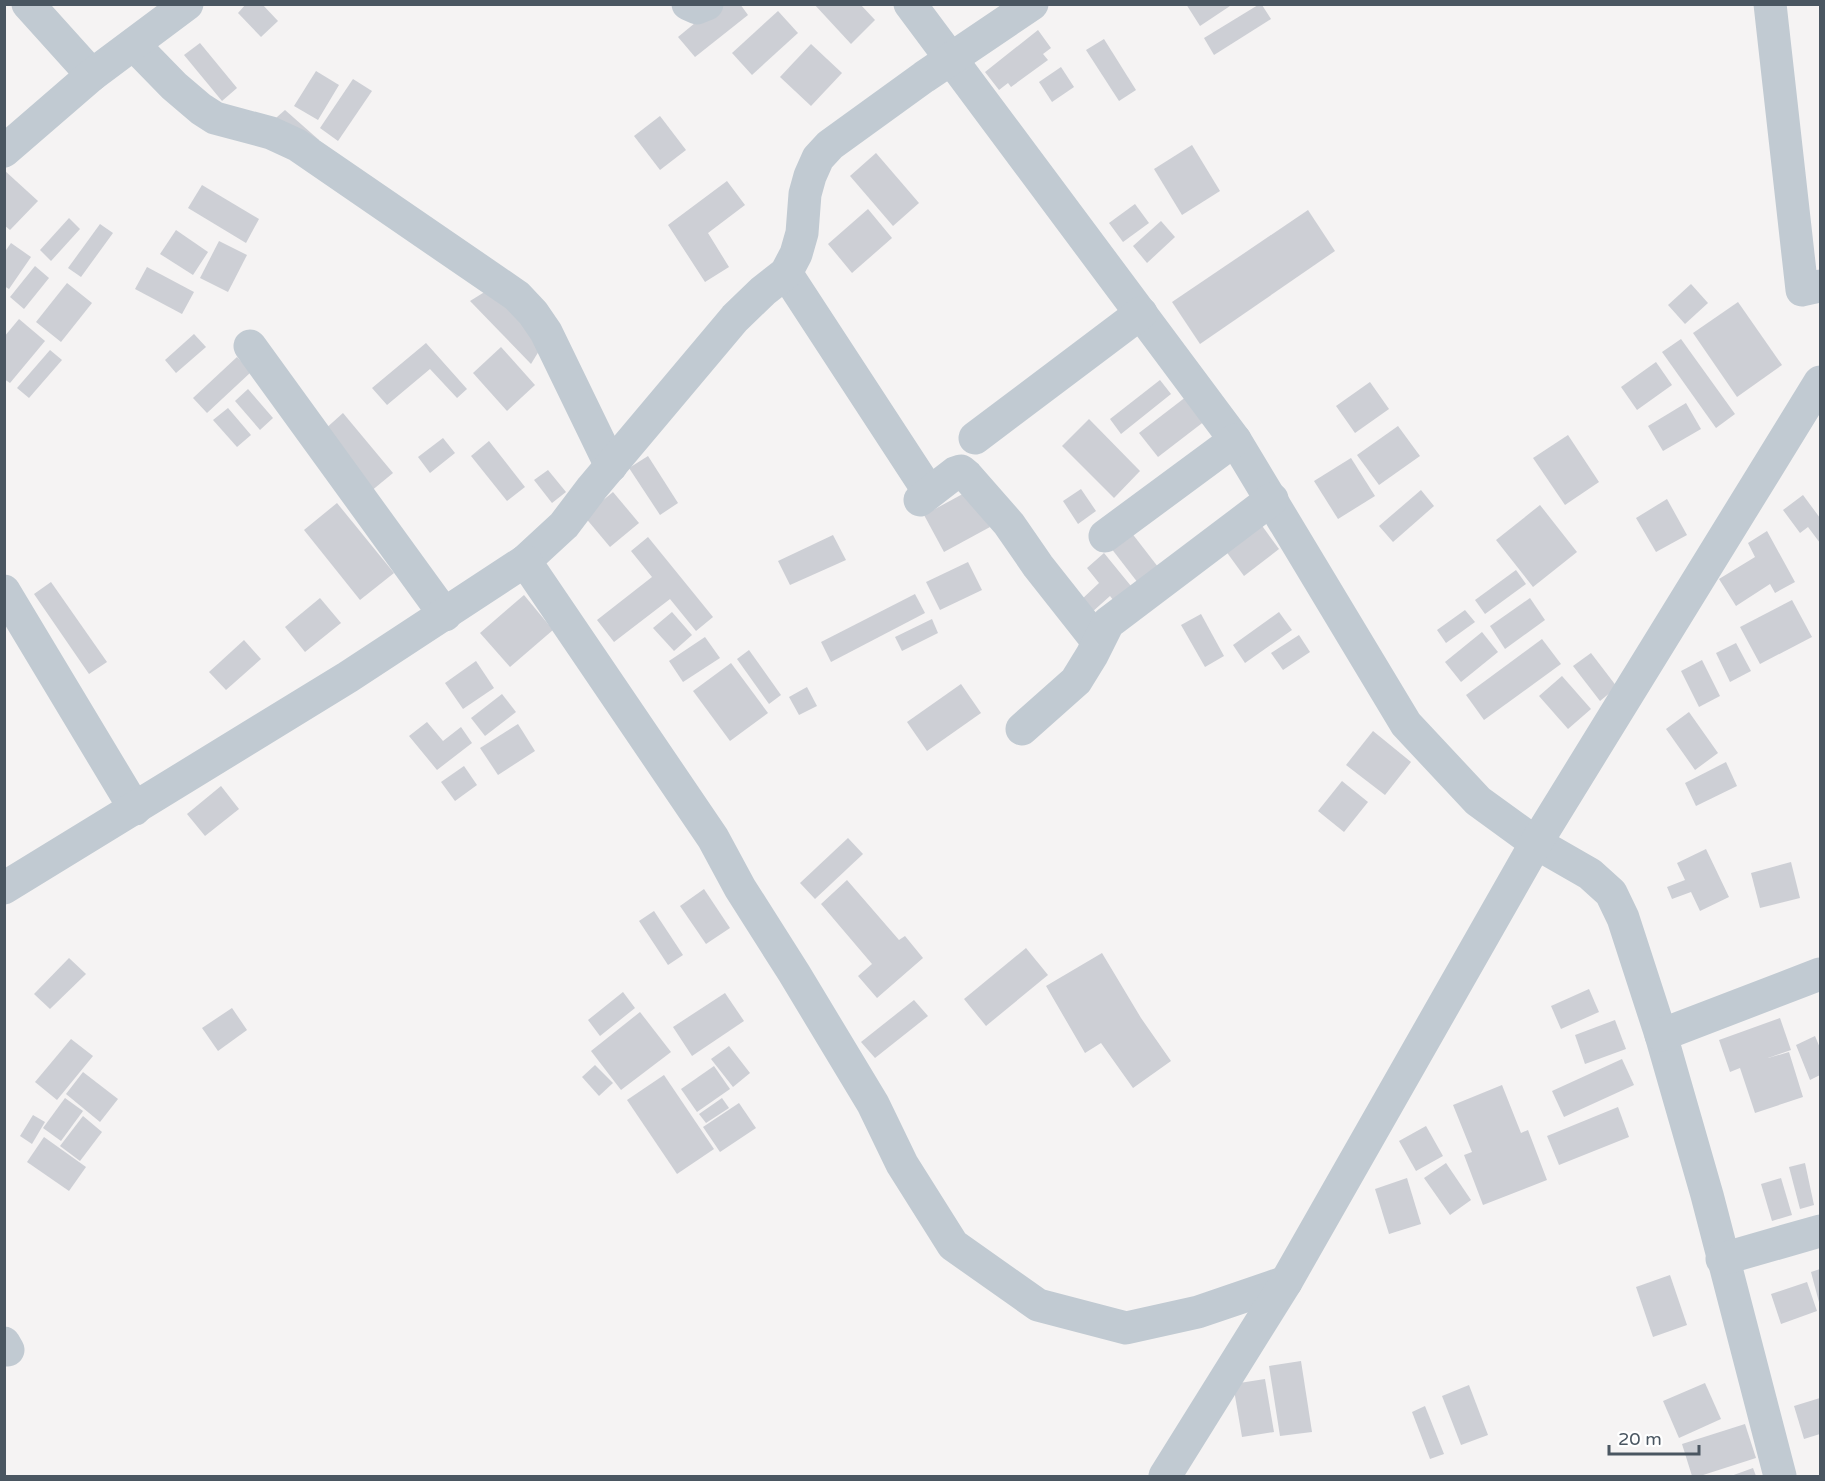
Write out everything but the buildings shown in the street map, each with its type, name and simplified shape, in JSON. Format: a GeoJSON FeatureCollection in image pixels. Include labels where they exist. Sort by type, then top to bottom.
{"type":"FeatureCollection","features":[{"type":"Feature","properties":{"kind":"street"},"geometry":{"type":"LineString","coordinates":[[28,4],[92,75]]}},
{"type":"Feature","properties":{"kind":"street"},"geometry":{"type":"LineString","coordinates":[[4,151],[92,75],[187,4]]}},
{"type":"Feature","properties":{"kind":"street"},"geometry":{"type":"LineString","coordinates":[[688,4],[698,8],[706,4]]}},
{"type":"Feature","properties":{"kind":"street"},"geometry":{"type":"LineString","coordinates":[[910,4],[1235,440],[1406,724],[1478,801],[1536,843],[1590,873],[1611,893],[1623,918],[1661,1035],[1707,1195],[1780,1476]]}},
{"type":"Feature","properties":{"kind":"street"},"geometry":{"type":"LineString","coordinates":[[4,888],[445,615],[525,561],[564,525],[610,466],[735,318],[786,273],[796,254],[802,233],[805,194],[818,158],[830,145],[1032,4]]}},
{"type":"Feature","properties":{"kind":"street"},"geometry":{"type":"LineString","coordinates":[[1770,4],[1802,290],[1821,286]]}},
{"type":"Feature","properties":{"kind":"street"},"geometry":{"type":"LineString","coordinates":[[134,45],[201,109],[215,118],[271,132],[297,145],[517,296],[546,332],[610,466]]}},
{"type":"Feature","properties":{"kind":"street"},"geometry":{"type":"LineString","coordinates":[[786,273],[924,496],[956,473],[961,471],[967,476],[1009,524],[1038,567],[1098,642]]}},
{"type":"Feature","properties":{"kind":"street"},"geometry":{"type":"LineString","coordinates":[[975,438],[1141,313]]}},
{"type":"Feature","properties":{"kind":"street"},"geometry":{"type":"LineString","coordinates":[[250,346],[445,615]]}},
{"type":"Feature","properties":{"kind":"street"},"geometry":{"type":"LineString","coordinates":[[1165,1476],[1286,1282],[1536,843],[1821,382]]}},
{"type":"Feature","properties":{"kind":"street"},"geometry":{"type":"LineString","coordinates":[[1105,536],[1235,440]]}},
{"type":"Feature","properties":{"kind":"street"},"geometry":{"type":"LineString","coordinates":[[1022,729],[1076,681],[1108,623],[1272,499]]}},
{"type":"Feature","properties":{"kind":"street"},"geometry":{"type":"LineString","coordinates":[[525,561],[712,838],[740,888],[873,1104],[902,1164],[953,1245],[1038,1305],[1126,1328],[1198,1312],[1286,1282]]}},
{"type":"Feature","properties":{"kind":"street"},"geometry":{"type":"LineString","coordinates":[[4,591],[135,809]]}},
{"type":"Feature","properties":{"kind":"street"},"geometry":{"type":"LineString","coordinates":[[1661,1035],[1821,975]]}},
{"type":"Feature","properties":{"kind":"street"},"geometry":{"type":"LineString","coordinates":[[1722,1259],[1821,1231]]}}]}
